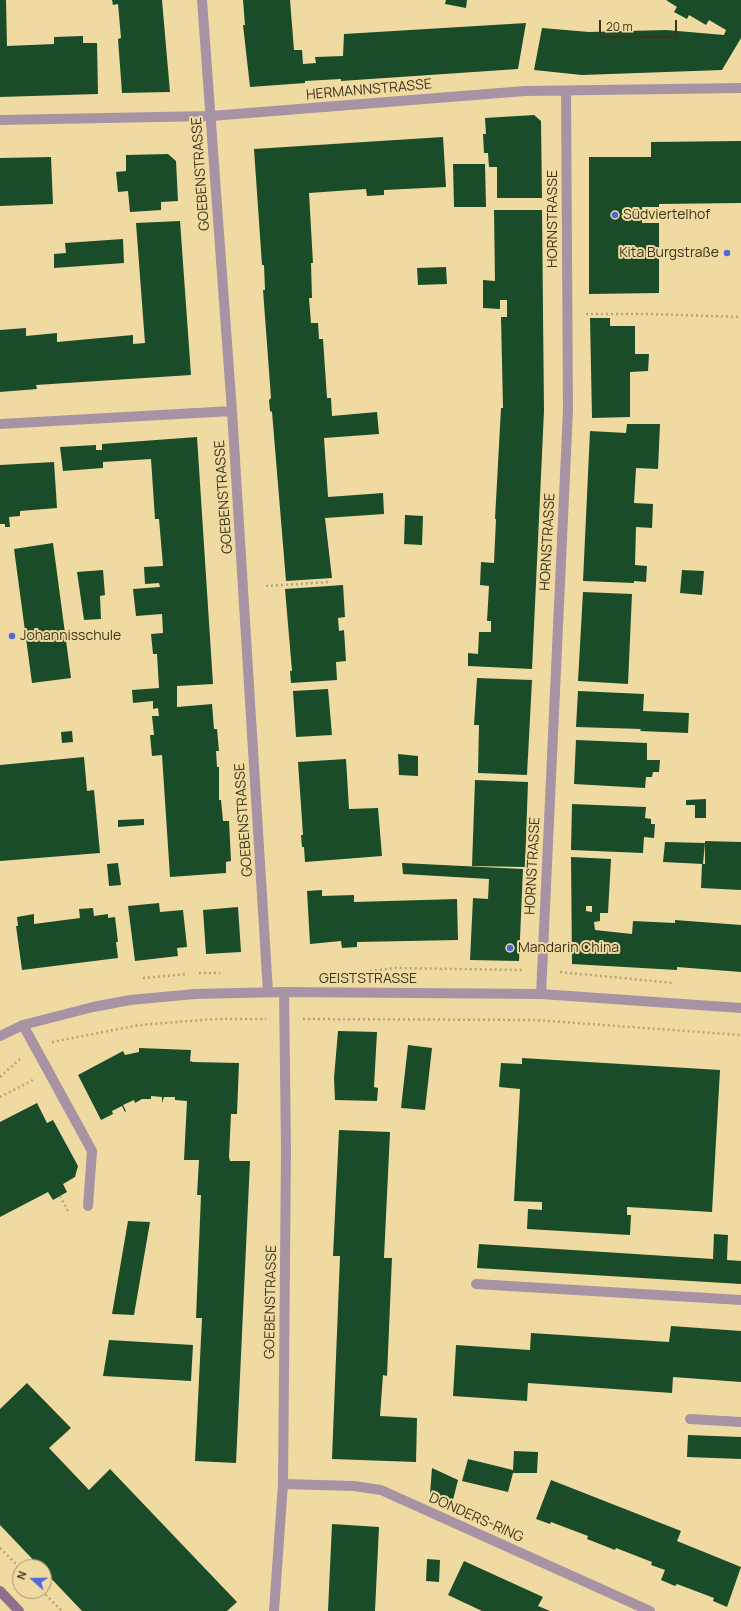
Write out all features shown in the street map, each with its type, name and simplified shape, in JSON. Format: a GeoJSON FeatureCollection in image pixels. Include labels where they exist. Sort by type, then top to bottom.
{"type":"FeatureCollection","features":[{"type":"Feature","properties":{"kind":"main road"},"geometry":{"type":"LineString","coordinates":[[0,1591],[19,1611]]}},
{"type":"Feature","properties":{"kind":"street","name":"GOEBENSTRASSE"},"geometry":{"type":"LineString","coordinates":[[202,0],[232,411],[268,992]]}},
{"type":"Feature","properties":{"kind":"street","name":"HERMANNSTRASSE"},"geometry":{"type":"LineString","coordinates":[[0,120],[211,116],[525,91],[741,88]]}},
{"type":"Feature","properties":{"kind":"street","name":"HORNSTRASSE"},"geometry":{"type":"LineString","coordinates":[[541,994],[568,410],[566,91]]}},
{"type":"Feature","properties":{"kind":"street"},"geometry":{"type":"LineString","coordinates":[[0,424],[232,411]]}},
{"type":"Feature","properties":{"kind":"street","name":"GOEBENSTRASSE"},"geometry":{"type":"LineString","coordinates":[[274,1611],[283,1484],[286,1158],[284,992]]}},
{"type":"Feature","properties":{"kind":"street","name":"GEISTSTRASSE"},"geometry":{"type":"LineString","coordinates":[[0,1036],[23,1025],[93,1007],[130,1000],[195,994],[284,992],[541,994],[741,1008]]}},
{"type":"Feature","properties":{"kind":"street"},"geometry":{"type":"LineString","coordinates":[[23,1025],[92,1151],[88,1206]]}},
{"type":"Feature","properties":{"kind":"street"},"geometry":{"type":"LineString","coordinates":[[476,1284],[741,1300]]}},
{"type":"Feature","properties":{"kind":"street"},"geometry":{"type":"LineString","coordinates":[[690,1419],[741,1422]]}},
{"type":"Feature","properties":{"kind":"street","name":"DONDERS-RING"},"geometry":{"type":"LineString","coordinates":[[283,1484],[354,1486],[380,1490],[650,1611]]}},
{"type":"Feature","properties":{"kind":"path"},"geometry":{"type":"LineString","coordinates":[[568,314],[651,314],[741,317]]}},
{"type":"Feature","properties":{"kind":"path"},"geometry":{"type":"LineString","coordinates":[[266,586],[329,582]]}},
{"type":"Feature","properties":{"kind":"path"},"geometry":{"type":"LineString","coordinates":[[0,1077],[35,1046],[138,1025],[215,1019],[535,1020],[741,1035]]}},
{"type":"Feature","properties":{"kind":"path"},"geometry":{"type":"LineString","coordinates":[[0,1097],[50,1072]]}},
{"type":"Feature","properties":{"kind":"path"},"geometry":{"type":"LineString","coordinates":[[60,1196],[70,1215]]}},
{"type":"Feature","properties":{"kind":"path"},"geometry":{"type":"LineString","coordinates":[[0,1548],[12,1560]]}},
{"type":"Feature","properties":{"kind":"path"},"geometry":{"type":"LineString","coordinates":[[50,1599],[62,1611]]}},
{"type":"Feature","properties":{"kind":"building"},"geometry":{"type":"Polygon","coordinates":[[[0,0],[6,0],[7,46],[54,44],[54,37],[83,36],[83,43],[97,43],[98,94],[0,97],[0,0]]]}},
{"type":"Feature","properties":{"kind":"building"},"geometry":{"type":"Polygon","coordinates":[[[112,0],[162,0],[170,92],[122,93],[118,39],[121,38],[118,4],[113,5],[112,0]]]}},
{"type":"Feature","properties":{"kind":"building"},"geometry":{"type":"Polygon","coordinates":[[[243,0],[290,0],[294,50],[302,50],[303,64],[316,63],[315,57],[343,56],[344,34],[526,23],[518,69],[341,81],[341,79],[305,81],[305,83],[250,87],[243,25],[245,25],[243,0]]]}},
{"type":"Feature","properties":{"kind":"building"},"geometry":{"type":"Polygon","coordinates":[[[446,0],[467,0],[466,8],[445,4],[446,0]]]}},
{"type":"Feature","properties":{"kind":"building"},"geometry":{"type":"Polygon","coordinates":[[[666,0],[741,0],[741,38],[722,70],[582,75],[534,70],[542,28],[589,32],[666,30],[724,35],[726,30],[709,20],[706,25],[689,15],[687,19],[674,12],[677,7],[666,0]]]}},
{"type":"Feature","properties":{"kind":"building"},"geometry":{"type":"Polygon","coordinates":[[[534,115],[541,121],[542,198],[497,198],[497,167],[489,167],[488,153],[484,153],[483,134],[486,134],[485,118],[534,115]]]}},
{"type":"Feature","properties":{"kind":"building"},"geometry":{"type":"Polygon","coordinates":[[[443,137],[446,187],[384,190],[384,195],[367,196],[366,189],[309,193],[313,263],[311,263],[312,298],[309,298],[311,323],[318,323],[319,339],[323,339],[327,398],[331,398],[332,416],[377,412],[379,434],[324,438],[328,497],[383,493],[384,514],[325,518],[332,578],[286,581],[272,412],[270,411],[269,400],[271,398],[263,290],[265,290],[264,265],[262,265],[254,149],[443,137]]]}},
{"type":"Feature","properties":{"kind":"building","name":"Südviertelhof"},"geometry":{"type":"Polygon","coordinates":[[[741,141],[741,203],[659,204],[659,207],[642,207],[642,223],[659,223],[659,293],[589,294],[589,157],[651,157],[651,142],[741,141]]]}},
{"type":"Feature","properties":{"kind":"building"},"geometry":{"type":"Polygon","coordinates":[[[168,154],[176,161],[178,201],[161,202],[161,210],[130,212],[128,191],[118,192],[116,172],[126,171],[126,155],[168,154]]]}},
{"type":"Feature","properties":{"kind":"building"},"geometry":{"type":"Polygon","coordinates":[[[51,157],[53,204],[0,206],[0,158],[51,157]]]}},
{"type":"Feature","properties":{"kind":"building"},"geometry":{"type":"Polygon","coordinates":[[[453,164],[485,164],[486,207],[454,207],[453,164]]]}},
{"type":"Feature","properties":{"kind":"building"},"geometry":{"type":"Polygon","coordinates":[[[494,210],[542,210],[544,411],[532,669],[468,666],[468,653],[478,654],[479,632],[491,632],[491,621],[487,621],[489,586],[480,585],[481,562],[494,563],[501,408],[503,408],[501,317],[507,317],[507,300],[500,300],[500,309],[483,308],[483,280],[495,281],[494,210]]]}},
{"type":"Feature","properties":{"kind":"building"},"geometry":{"type":"Polygon","coordinates":[[[180,221],[191,375],[36,385],[37,389],[0,392],[0,330],[26,328],[26,336],[57,333],[57,342],[133,335],[133,344],[145,343],[136,223],[180,221]]]}},
{"type":"Feature","properties":{"kind":"building"},"geometry":{"type":"Polygon","coordinates":[[[123,239],[124,263],[54,268],[54,254],[66,253],[65,243],[123,239]]]}},
{"type":"Feature","properties":{"kind":"building"},"geometry":{"type":"Polygon","coordinates":[[[446,267],[447,284],[418,285],[417,268],[446,267]]]}},
{"type":"Feature","properties":{"kind":"building"},"geometry":{"type":"Polygon","coordinates":[[[590,318],[610,318],[610,326],[635,326],[635,354],[649,354],[648,371],[630,372],[630,417],[592,418],[590,318]]]}},
{"type":"Feature","properties":{"kind":"building"},"geometry":{"type":"Polygon","coordinates":[[[627,424],[660,424],[658,469],[636,468],[634,503],[653,504],[652,528],[636,527],[635,565],[647,566],[646,582],[583,581],[590,431],[626,433],[627,424]]]}},
{"type":"Feature","properties":{"kind":"building"},"geometry":{"type":"Polygon","coordinates":[[[197,437],[213,684],[177,686],[177,707],[212,704],[214,729],[217,729],[219,751],[216,751],[217,767],[219,767],[219,800],[221,800],[223,821],[229,821],[231,861],[226,862],[226,873],[170,877],[162,755],[152,756],[150,735],[154,735],[152,716],[159,716],[158,708],[153,709],[153,701],[133,703],[132,690],[159,688],[157,654],[153,654],[151,634],[163,633],[162,614],[136,616],[133,589],[160,587],[159,583],[145,584],[144,567],[163,566],[159,519],[155,519],[151,459],[103,462],[103,468],[63,471],[60,447],[96,445],[96,450],[102,450],[102,444],[197,437]]]}},
{"type":"Feature","properties":{"kind":"building"},"geometry":{"type":"Polygon","coordinates":[[[54,462],[57,508],[20,511],[20,516],[9,517],[10,527],[5,527],[5,524],[0,524],[0,465],[54,462]]]}},
{"type":"Feature","properties":{"kind":"building"},"geometry":{"type":"Polygon","coordinates":[[[405,515],[423,516],[422,545],[404,544],[405,515]]]}},
{"type":"Feature","properties":{"kind":"building"},"geometry":{"type":"Polygon","coordinates":[[[53,543],[71,678],[32,683],[14,549],[53,543]]]}},
{"type":"Feature","properties":{"kind":"building"},"geometry":{"type":"Polygon","coordinates":[[[103,570],[105,595],[100,596],[101,619],[84,620],[77,572],[103,570]]]}},
{"type":"Feature","properties":{"kind":"building"},"geometry":{"type":"Polygon","coordinates":[[[682,570],[704,571],[702,595],[680,593],[682,570]]]}},
{"type":"Feature","properties":{"kind":"building"},"geometry":{"type":"Polygon","coordinates":[[[343,585],[345,617],[338,618],[339,631],[344,630],[346,661],[336,662],[337,680],[291,683],[290,671],[292,671],[285,589],[343,585]]]}},
{"type":"Feature","properties":{"kind":"building"},"geometry":{"type":"Polygon","coordinates":[[[583,592],[632,594],[628,684],[578,681],[583,592]]]}},
{"type":"Feature","properties":{"kind":"building"},"geometry":{"type":"Polygon","coordinates":[[[477,678],[532,680],[527,775],[478,773],[479,725],[474,725],[477,678]]]}},
{"type":"Feature","properties":{"kind":"building"},"geometry":{"type":"Polygon","coordinates":[[[328,689],[332,735],[296,737],[293,691],[328,689]]]}},
{"type":"Feature","properties":{"kind":"building"},"geometry":{"type":"Polygon","coordinates":[[[578,691],[644,694],[643,711],[689,713],[688,733],[640,731],[641,729],[576,727],[578,691]]]}},
{"type":"Feature","properties":{"kind":"building"},"geometry":{"type":"Polygon","coordinates":[[[72,731],[73,742],[62,743],[61,732],[72,731]]]}},
{"type":"Feature","properties":{"kind":"building"},"geometry":{"type":"Polygon","coordinates":[[[576,740],[647,743],[647,760],[660,760],[659,772],[653,772],[652,777],[646,777],[645,788],[574,784],[576,740]]]}},
{"type":"Feature","properties":{"kind":"building"},"geometry":{"type":"Polygon","coordinates":[[[398,754],[418,756],[418,776],[399,775],[398,754]]]}},
{"type":"Feature","properties":{"kind":"building"},"geometry":{"type":"Polygon","coordinates":[[[84,757],[87,791],[94,790],[100,853],[0,861],[0,765],[84,757]]]}},
{"type":"Feature","properties":{"kind":"building"},"geometry":{"type":"Polygon","coordinates":[[[346,759],[349,809],[378,808],[382,856],[305,862],[304,847],[302,847],[301,835],[303,835],[298,762],[346,759]]]}},
{"type":"Feature","properties":{"kind":"building"},"geometry":{"type":"Polygon","coordinates":[[[475,780],[528,782],[525,867],[472,866],[475,780]]]}},
{"type":"Feature","properties":{"kind":"building"},"geometry":{"type":"Polygon","coordinates":[[[706,799],[706,818],[695,818],[695,805],[686,805],[686,800],[706,799]]]}},
{"type":"Feature","properties":{"kind":"building"},"geometry":{"type":"Polygon","coordinates":[[[572,804],[646,807],[645,818],[651,819],[651,824],[655,824],[654,838],[644,837],[643,853],[571,850],[572,804]]]}},
{"type":"Feature","properties":{"kind":"building"},"geometry":{"type":"Polygon","coordinates":[[[144,819],[144,825],[118,827],[118,820],[144,819]]]}},
{"type":"Feature","properties":{"kind":"building"},"geometry":{"type":"Polygon","coordinates":[[[705,841],[741,842],[741,890],[701,888],[702,864],[705,864],[705,841]]]}},
{"type":"Feature","properties":{"kind":"building"},"geometry":{"type":"Polygon","coordinates":[[[665,842],[705,843],[703,864],[663,862],[665,842]]]}},
{"type":"Feature","properties":{"kind":"building"},"geometry":{"type":"Polygon","coordinates":[[[571,857],[611,859],[608,913],[600,913],[600,921],[594,922],[595,930],[632,934],[633,921],[675,923],[675,920],[741,925],[741,972],[677,967],[677,970],[572,964],[571,857]],[[586,906],[586,911],[592,912],[592,906],[586,906]]]}},
{"type":"Feature","properties":{"kind":"building"},"geometry":{"type":"Polygon","coordinates":[[[118,863],[121,885],[109,886],[107,864],[118,863]]]}},
{"type":"Feature","properties":{"kind":"building"},"geometry":{"type":"Polygon","coordinates":[[[402,863],[523,869],[519,961],[470,960],[473,898],[488,899],[489,879],[403,874],[402,863]]]}},
{"type":"Feature","properties":{"kind":"building"},"geometry":{"type":"Polygon","coordinates":[[[322,890],[322,896],[354,895],[354,902],[457,899],[458,940],[357,942],[357,947],[342,948],[341,941],[310,944],[307,891],[322,890]]]}},
{"type":"Feature","properties":{"kind":"building"},"geometry":{"type":"Polygon","coordinates":[[[159,903],[160,912],[183,910],[187,947],[177,948],[178,956],[135,961],[128,906],[159,903]]]}},
{"type":"Feature","properties":{"kind":"building"},"geometry":{"type":"Polygon","coordinates":[[[238,907],[241,952],[206,954],[203,910],[238,907]]]}},
{"type":"Feature","properties":{"kind":"building"},"geometry":{"type":"Polygon","coordinates":[[[93,908],[94,916],[108,914],[108,918],[115,917],[118,958],[22,970],[16,926],[18,926],[17,917],[34,914],[34,924],[80,918],[79,909],[93,908]]]}},
{"type":"Feature","properties":{"kind":"building"},"geometry":{"type":"Polygon","coordinates":[[[338,1031],[377,1032],[374,1087],[378,1088],[377,1101],[335,1100],[334,1078],[338,1031]]]}},
{"type":"Feature","properties":{"kind":"building"},"geometry":{"type":"Polygon","coordinates":[[[408,1045],[432,1048],[425,1110],[401,1108],[408,1045]]]}},
{"type":"Feature","properties":{"kind":"building"},"geometry":{"type":"Polygon","coordinates":[[[139,1048],[191,1050],[190,1061],[193,1062],[239,1063],[237,1114],[231,1114],[229,1157],[230,1161],[250,1161],[236,1463],[195,1461],[202,1318],[196,1318],[201,1195],[197,1195],[199,1160],[184,1160],[187,1101],[175,1100],[175,1097],[164,1097],[162,1103],[162,1097],[151,1096],[151,1099],[142,1099],[135,1103],[134,1100],[123,1105],[126,1111],[125,1112],[122,1106],[112,1111],[113,1114],[101,1120],[78,1075],[123,1051],[125,1055],[139,1052],[139,1048]]]}},
{"type":"Feature","properties":{"kind":"building"},"geometry":{"type":"Polygon","coordinates":[[[522,1058],[720,1070],[712,1212],[627,1207],[627,1215],[631,1215],[630,1235],[527,1229],[528,1209],[542,1210],[542,1202],[514,1201],[520,1089],[499,1087],[501,1063],[522,1064],[522,1058]]]}},
{"type":"Feature","properties":{"kind":"building"},"geometry":{"type":"Polygon","coordinates":[[[37,1103],[47,1123],[53,1120],[78,1166],[75,1177],[63,1184],[67,1192],[53,1200],[48,1192],[0,1217],[0,1122],[37,1103]]]}},
{"type":"Feature","properties":{"kind":"building"},"geometry":{"type":"Polygon","coordinates":[[[339,1130],[390,1132],[384,1258],[392,1258],[387,1376],[383,1375],[380,1416],[417,1418],[416,1462],[332,1459],[340,1256],[333,1256],[339,1130]]]}},
{"type":"Feature","properties":{"kind":"building"},"geometry":{"type":"Polygon","coordinates":[[[128,1221],[150,1222],[134,1315],[112,1314],[128,1221]]]}},
{"type":"Feature","properties":{"kind":"building"},"geometry":{"type":"Polygon","coordinates":[[[714,1234],[728,1235],[727,1260],[741,1261],[741,1284],[477,1268],[479,1244],[713,1259],[714,1234]]]}},
{"type":"Feature","properties":{"kind":"building"},"geometry":{"type":"Polygon","coordinates":[[[671,1326],[741,1331],[741,1382],[673,1377],[672,1393],[528,1383],[527,1401],[453,1396],[456,1345],[530,1350],[531,1333],[669,1342],[671,1326]]]}},
{"type":"Feature","properties":{"kind":"building"},"geometry":{"type":"Polygon","coordinates":[[[109,1340],[193,1345],[191,1381],[103,1376],[109,1340]]]}},
{"type":"Feature","properties":{"kind":"building"},"geometry":{"type":"Polygon","coordinates":[[[27,1383],[71,1428],[49,1448],[89,1490],[110,1469],[237,1602],[227,1611],[82,1611],[52,1579],[52,1559],[32,1559],[0,1525],[0,1409],[27,1383]]]}},
{"type":"Feature","properties":{"kind":"building"},"geometry":{"type":"Polygon","coordinates":[[[688,1435],[741,1437],[741,1459],[687,1457],[688,1435]]]}},
{"type":"Feature","properties":{"kind":"building"},"geometry":{"type":"Polygon","coordinates":[[[514,1451],[538,1452],[537,1473],[513,1473],[508,1492],[462,1481],[468,1459],[513,1470],[514,1451]]]}},
{"type":"Feature","properties":{"kind":"building"},"geometry":{"type":"Polygon","coordinates":[[[432,1468],[458,1480],[452,1504],[430,1494],[432,1468]]]}},
{"type":"Feature","properties":{"kind":"building"},"geometry":{"type":"Polygon","coordinates":[[[551,1480],[681,1531],[677,1541],[741,1567],[727,1607],[713,1601],[714,1598],[677,1584],[675,1586],[661,1580],[665,1570],[651,1565],[652,1562],[587,1539],[588,1536],[551,1522],[550,1524],[536,1519],[551,1480]]]}},
{"type":"Feature","properties":{"kind":"building"},"geometry":{"type":"Polygon","coordinates":[[[332,1524],[379,1527],[375,1611],[328,1611],[332,1524]]]}},
{"type":"Feature","properties":{"kind":"building"},"geometry":{"type":"Polygon","coordinates":[[[427,1559],[440,1560],[439,1582],[426,1581],[427,1559]]]}},
{"type":"Feature","properties":{"kind":"building"},"geometry":{"type":"Polygon","coordinates":[[[464,1561],[543,1597],[538,1606],[550,1611],[482,1611],[448,1595],[464,1561]]]}},
{"type":"Feature","properties":{"kind":"place","name":"Südviertelhof"},"geometry":{"type":"Point","coordinates":[615,215]}},
{"type":"Feature","properties":{"kind":"place","name":"Kita Burgstraße"},"geometry":{"type":"Point","coordinates":[727,253]}},
{"type":"Feature","properties":{"kind":"place","name":"Johannisschule"},"geometry":{"type":"Point","coordinates":[12,636]}},
{"type":"Feature","properties":{"kind":"place","name":"Mandarin China"},"geometry":{"type":"Point","coordinates":[510,948]}}]}
